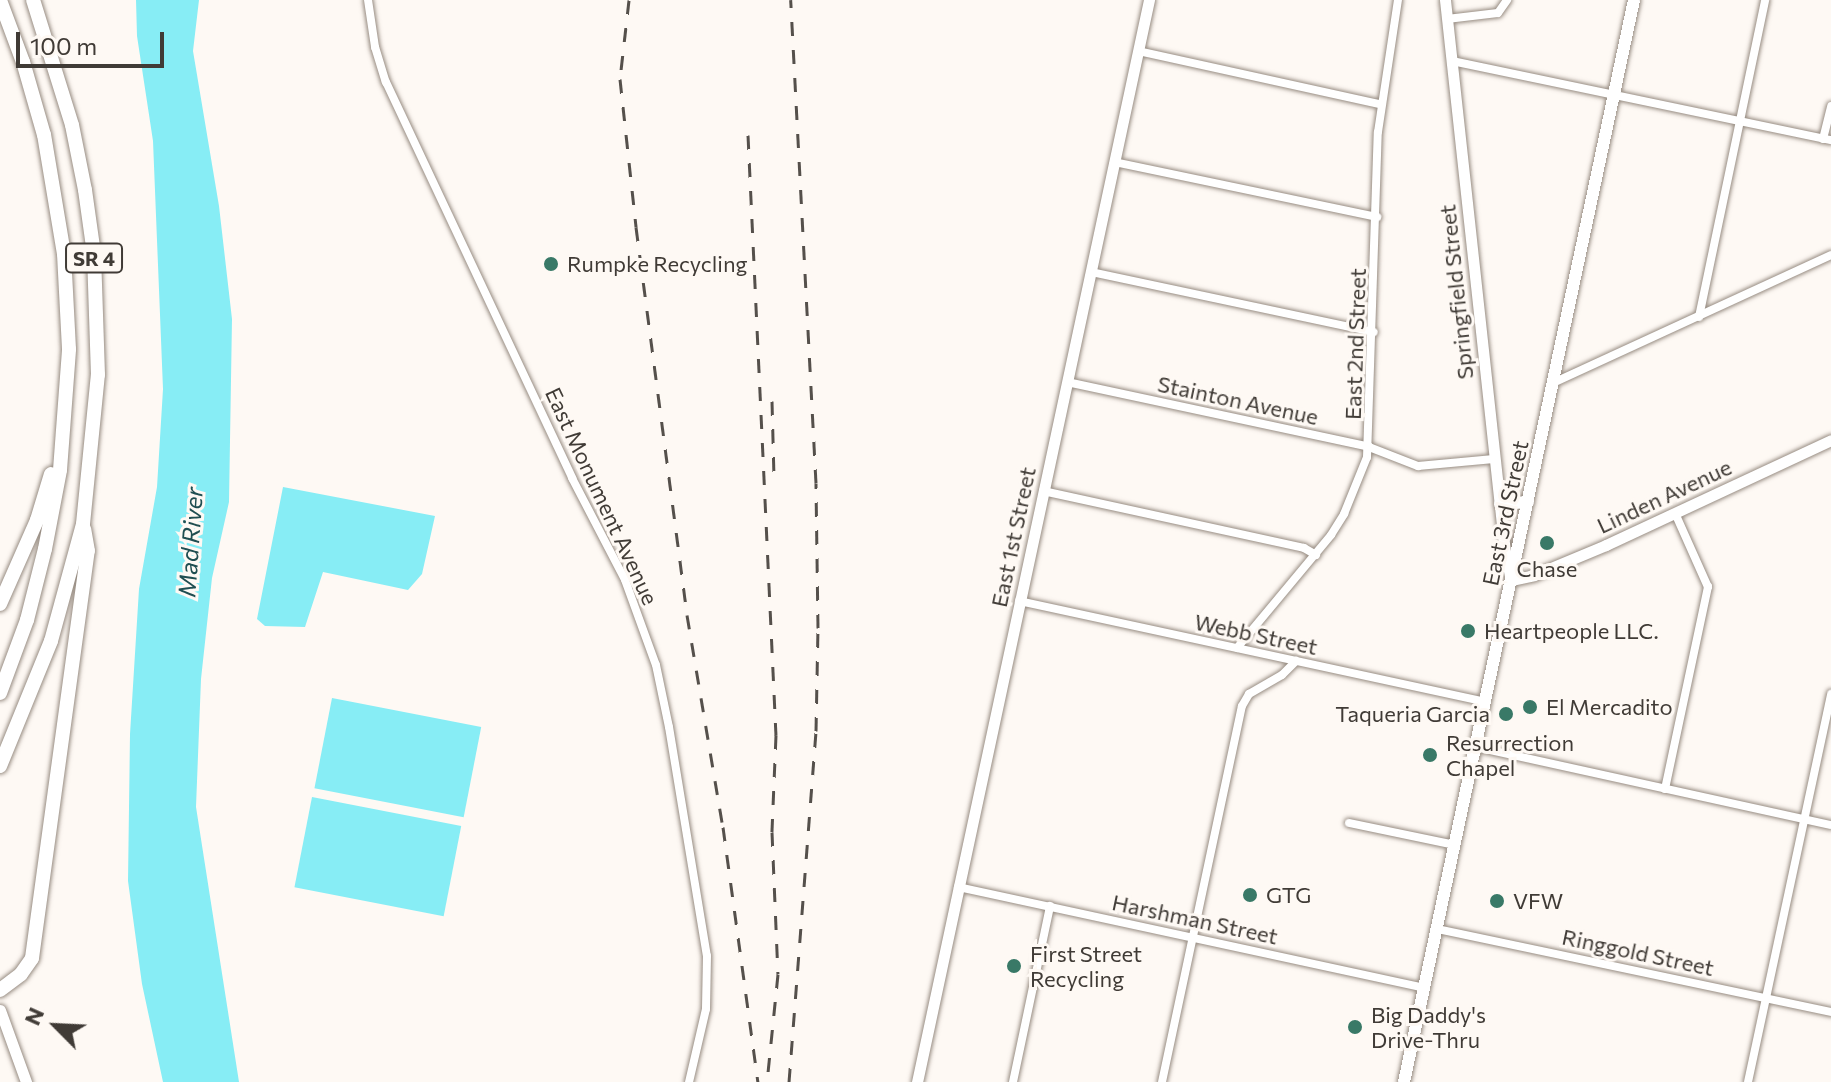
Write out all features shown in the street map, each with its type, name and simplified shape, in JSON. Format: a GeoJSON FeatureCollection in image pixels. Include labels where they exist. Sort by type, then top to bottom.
{"type":"FeatureCollection","features":[{"type":"Feature","properties":{"kind":"highway","name":"SR 4"},"geometry":{"type":"LineString","coordinates":[[0,0],[23,62],[44,135],[61,224],[69,349],[62,448],[42,563],[27,620],[0,693]]}},
{"type":"Feature","properties":{"kind":"highway","name":"SR 4"},"geometry":{"type":"LineString","coordinates":[[0,766],[51,641],[83,524],[98,375],[94,254],[72,125],[33,0]]}},
{"type":"Feature","properties":{"kind":"highway"},"geometry":{"type":"LineString","coordinates":[[0,604],[37,520],[55,459],[62,448]]}},
{"type":"Feature","properties":{"kind":"highway"},"geometry":{"type":"LineString","coordinates":[[0,990],[21,974],[32,958],[88,551],[83,524]]}},
{"type":"Feature","properties":{"kind":"main road","name":"East 1st Street"},"geometry":{"type":"LineString","coordinates":[[917,1082],[1149,0]]}},
{"type":"Feature","properties":{"kind":"main road","name":"Springfield Street"},"geometry":{"type":"LineString","coordinates":[[1445,0],[1494,459],[1511,580]]}},
{"type":"Feature","properties":{"kind":"main road","name":"East 3rd Street"},"geometry":{"type":"LineString","coordinates":[[1404,1082],[1634,0]]}},
{"type":"Feature","properties":{"kind":"main road","name":"Linden Avenue"},"geometry":{"type":"LineString","coordinates":[[1511,580],[1534,575],[1582,556],[1831,440]]}},
{"type":"Feature","properties":{"kind":"main road"},"geometry":{"type":"LineString","coordinates":[[1500,504],[1528,502]]}},
{"type":"Feature","properties":{"kind":"main road"},"geometry":{"type":"LineString","coordinates":[[0,1010],[26,1082]]}},
{"type":"Feature","properties":{"kind":"street","name":"East Monument Avenue"},"geometry":{"type":"LineString","coordinates":[[368,0],[375,47],[386,82],[572,478],[625,580],[656,665],[707,956],[706,1009],[689,1082]]}},
{"type":"Feature","properties":{"kind":"street","name":"East 2nd Street"},"geometry":{"type":"LineString","coordinates":[[1237,648],[1316,555],[1344,514],[1369,447],[1380,104],[1398,0]]}},
{"type":"Feature","properties":{"kind":"street"},"geometry":{"type":"LineString","coordinates":[[1447,19],[1498,13],[1507,0]]}},
{"type":"Feature","properties":{"kind":"street"},"geometry":{"type":"LineString","coordinates":[[1699,317],[1765,0]]}},
{"type":"Feature","properties":{"kind":"street"},"geometry":{"type":"LineString","coordinates":[[1138,51],[1380,104]]}},
{"type":"Feature","properties":{"kind":"street"},"geometry":{"type":"LineString","coordinates":[[1452,61],[1827,139],[1831,106]]}},
{"type":"Feature","properties":{"kind":"street"},"geometry":{"type":"LineString","coordinates":[[1114,162],[1377,217]]}},
{"type":"Feature","properties":{"kind":"street"},"geometry":{"type":"LineString","coordinates":[[1553,383],[1831,255]]}},
{"type":"Feature","properties":{"kind":"street"},"geometry":{"type":"LineString","coordinates":[[1091,272],[1374,332]]}},
{"type":"Feature","properties":{"kind":"street","name":"Stainton Avenue"},"geometry":{"type":"LineString","coordinates":[[1067,382],[1369,447],[1418,466],[1494,459]]}},
{"type":"Feature","properties":{"kind":"street"},"geometry":{"type":"LineString","coordinates":[[1043,491],[1304,548],[1316,555]]}},
{"type":"Feature","properties":{"kind":"street"},"geometry":{"type":"LineString","coordinates":[[1665,789],[1708,587],[1675,513]]}},
{"type":"Feature","properties":{"kind":"street","name":"Webb Street"},"geometry":{"type":"LineString","coordinates":[[1019,601],[1485,702]]}},
{"type":"Feature","properties":{"kind":"street"},"geometry":{"type":"LineString","coordinates":[[1162,1082],[1242,706],[1249,694],[1282,675],[1296,661]]}},
{"type":"Feature","properties":{"kind":"street"},"geometry":{"type":"LineString","coordinates":[[1748,1082],[1831,694]]}},
{"type":"Feature","properties":{"kind":"street"},"geometry":{"type":"LineString","coordinates":[[1476,747],[1831,825]]}},
{"type":"Feature","properties":{"kind":"street"},"geometry":{"type":"LineString","coordinates":[[1349,823],[1455,845]]}},
{"type":"Feature","properties":{"kind":"street","name":"Harshman Street"},"geometry":{"type":"LineString","coordinates":[[958,887],[1425,988]]}},
{"type":"Feature","properties":{"kind":"street"},"geometry":{"type":"LineString","coordinates":[[1013,1082],[1050,906]]}},
{"type":"Feature","properties":{"kind":"street","name":"Ringgold Street"},"geometry":{"type":"LineString","coordinates":[[1437,929],[1831,1012]]}},
{"type":"Feature","properties":{"kind":"water","name":"Mad River"},"geometry":{"type":"Polygon","coordinates":[[[136,0],[199,0],[193,51],[219,206],[232,319],[229,502],[212,578],[201,679],[196,807],[239,1082],[163,1082],[142,984],[128,881],[130,734],[139,589],[157,487],[163,389],[153,141],[137,36],[136,0]]]}},
{"type":"Feature","properties":{"kind":"water"},"geometry":{"type":"Polygon","coordinates":[[[283,487],[435,516],[422,574],[408,590],[323,572],[305,627],[265,626],[257,619],[283,487]]]}},
{"type":"Feature","properties":{"kind":"water"},"geometry":{"type":"Polygon","coordinates":[[[332,698],[481,727],[464,817],[314,788],[332,698]]]}},
{"type":"Feature","properties":{"kind":"water"},"geometry":{"type":"Polygon","coordinates":[[[312,797],[461,826],[444,916],[294,887],[312,797]]]}},
{"type":"Feature","properties":{"kind":"railway"},"geometry":{"type":"LineString","coordinates":[[629,0],[620,79],[636,227],[687,615],[723,827],[758,1082]]}},
{"type":"Feature","properties":{"kind":"railway"},"geometry":{"type":"LineString","coordinates":[[789,1082],[816,731],[818,628],[816,483],[791,0]]}},
{"type":"Feature","properties":{"kind":"railway"},"geometry":{"type":"LineString","coordinates":[[748,135],[776,735],[772,832],[778,974],[767,1082]]}},
{"type":"Feature","properties":{"kind":"railway"},"geometry":{"type":"LineString","coordinates":[[772,401],[774,478]]}},
{"type":"Feature","properties":{"kind":"place","name":"Rumpke Recycling"},"geometry":{"type":"Point","coordinates":[551,264]}},
{"type":"Feature","properties":{"kind":"place","name":"Chase"},"geometry":{"type":"Point","coordinates":[1547,543]}},
{"type":"Feature","properties":{"kind":"place","name":"Heartpeople LLC."},"geometry":{"type":"Point","coordinates":[1468,631]}},
{"type":"Feature","properties":{"kind":"place","name":"El Mercadito"},"geometry":{"type":"Point","coordinates":[1530,707]}},
{"type":"Feature","properties":{"kind":"place","name":"Taqueria Garcia"},"geometry":{"type":"Point","coordinates":[1506,714]}},
{"type":"Feature","properties":{"kind":"place","name":"Resurrection Chapel"},"geometry":{"type":"Point","coordinates":[1430,755]}},
{"type":"Feature","properties":{"kind":"place","name":"GTG"},"geometry":{"type":"Point","coordinates":[1250,895]}},
{"type":"Feature","properties":{"kind":"place","name":"VFW"},"geometry":{"type":"Point","coordinates":[1497,901]}},
{"type":"Feature","properties":{"kind":"place","name":"First Street Recycling"},"geometry":{"type":"Point","coordinates":[1014,966]}},
{"type":"Feature","properties":{"kind":"place","name":"Big Daddy's Drive-Thru"},"geometry":{"type":"Point","coordinates":[1355,1027]}}]}
